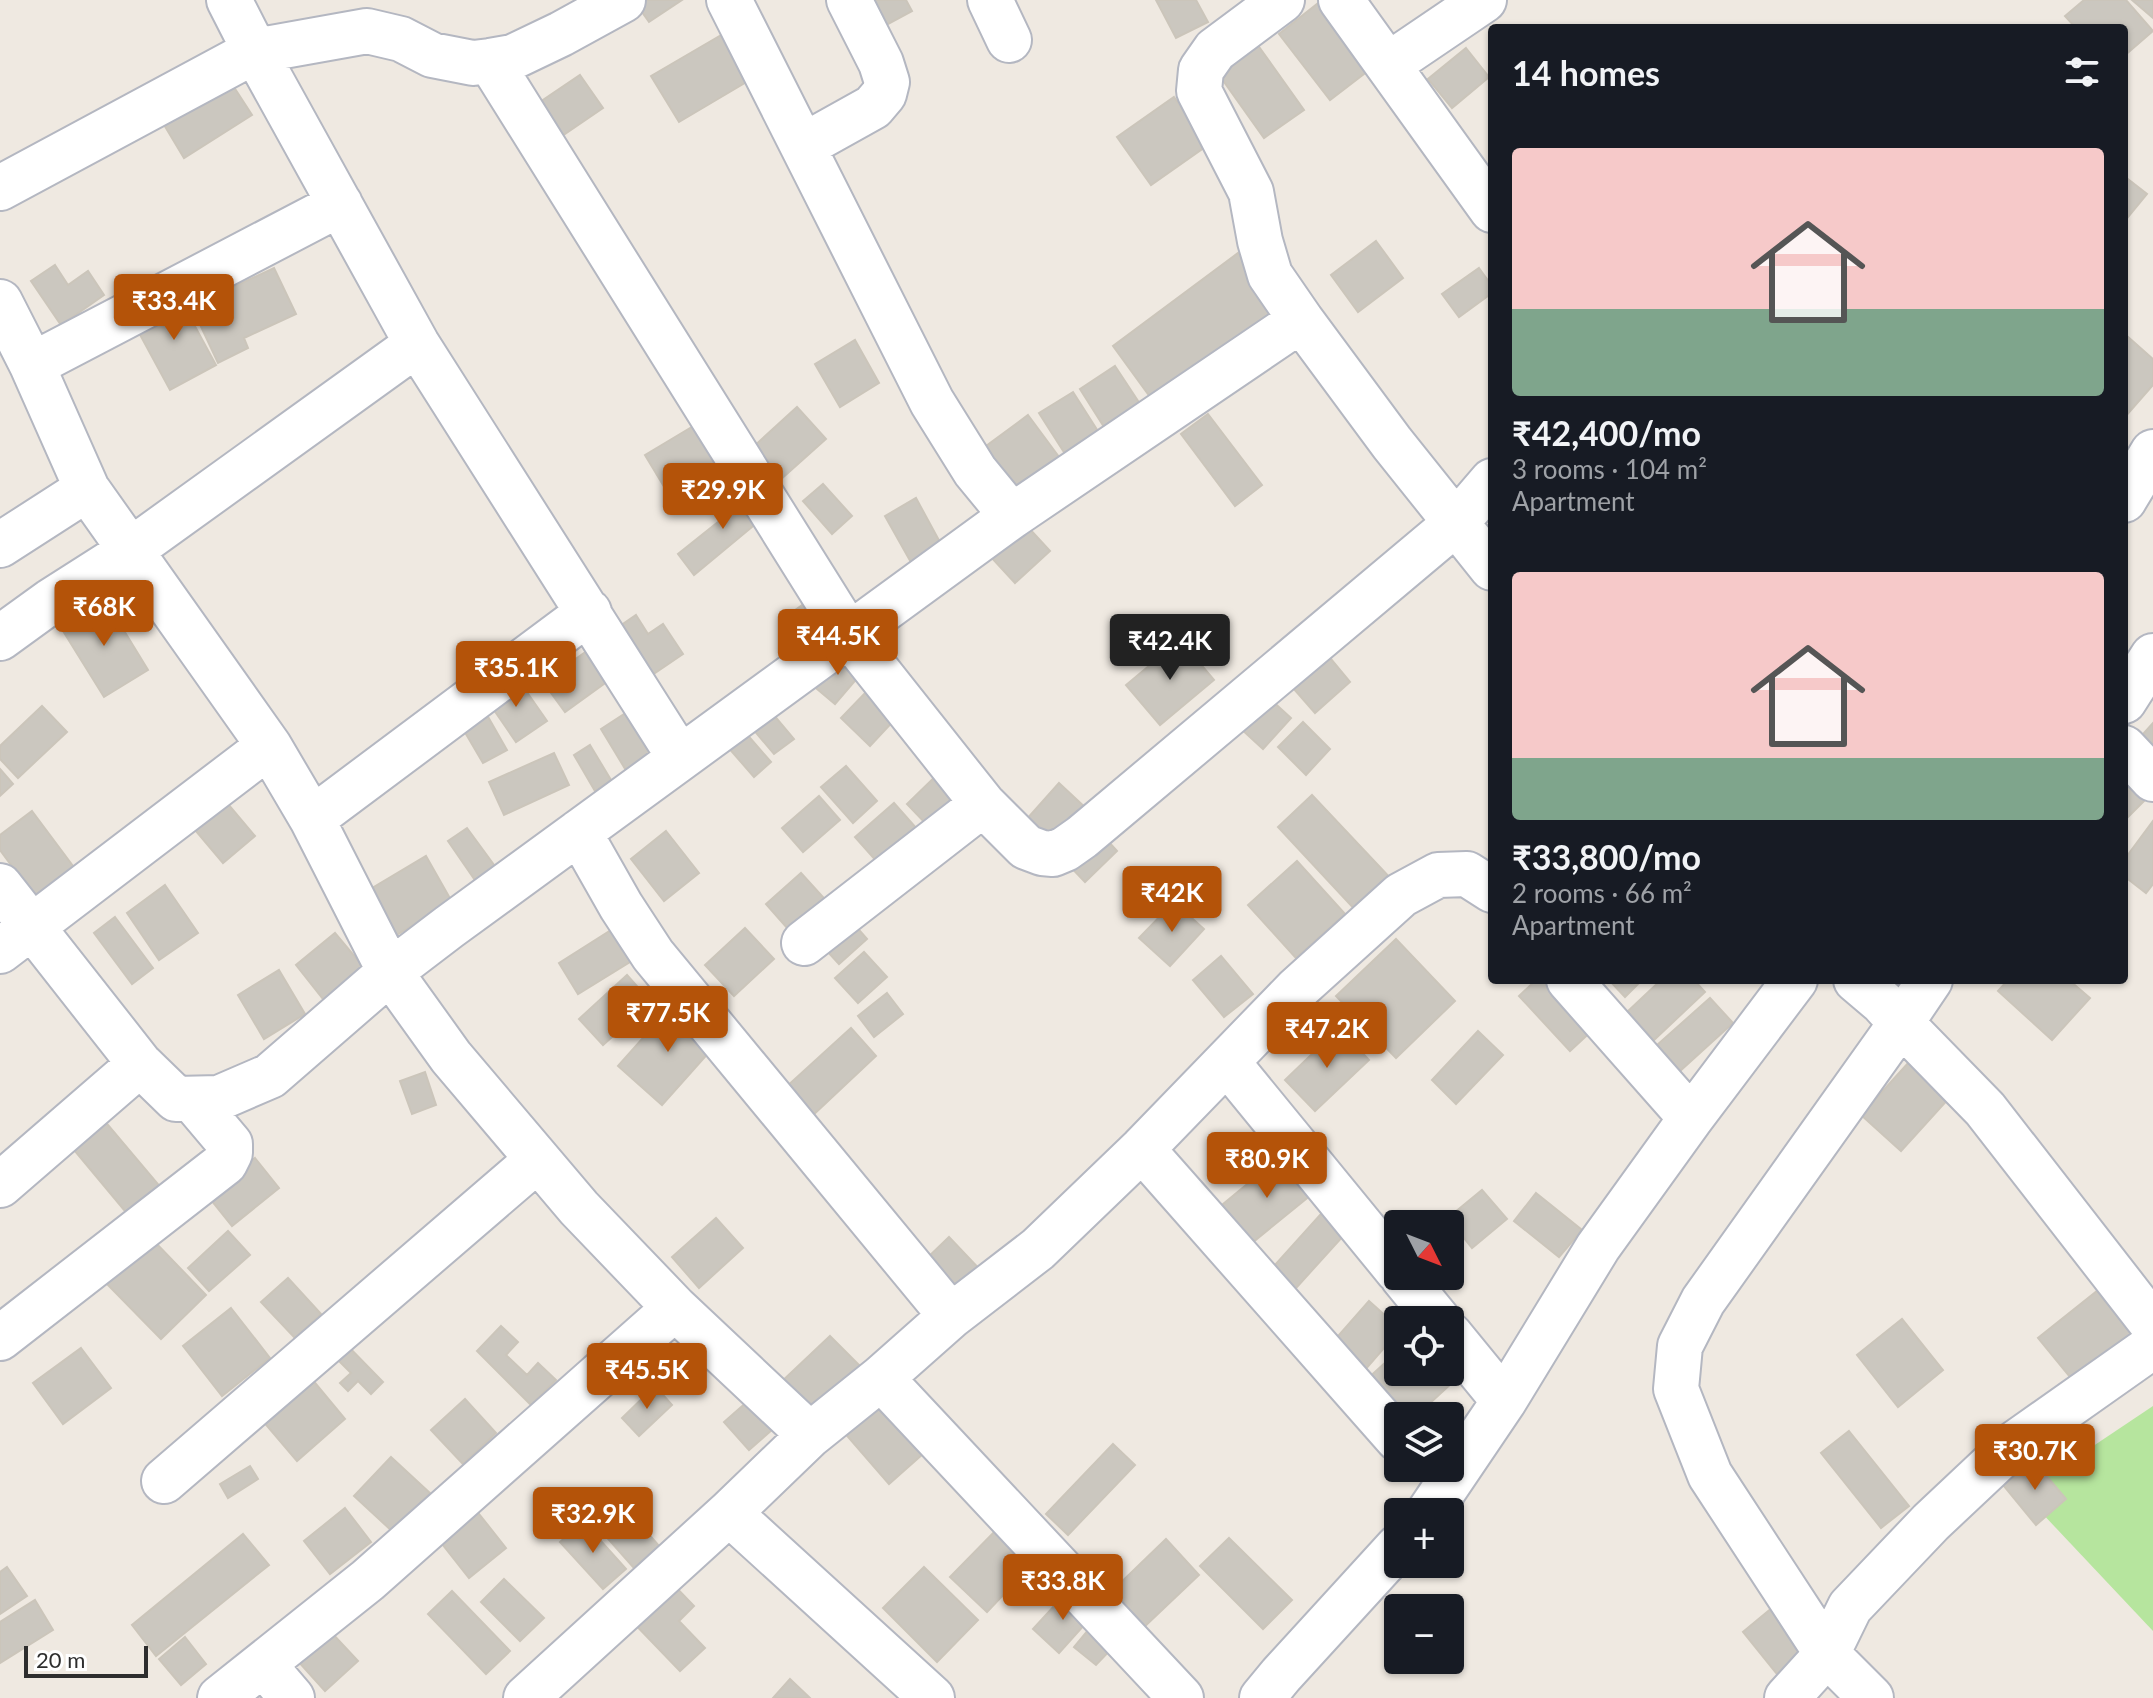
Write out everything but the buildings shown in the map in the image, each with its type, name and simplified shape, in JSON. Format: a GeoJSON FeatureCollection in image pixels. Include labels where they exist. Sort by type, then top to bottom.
{"type":"FeatureCollection","features":[{"type":"Feature","properties":{"kind":"street"},"geometry":{"type":"LineString","coordinates":[[229,0],[417,344],[680,758]]}},
{"type":"Feature","properties":{"kind":"street"},"geometry":{"type":"LineString","coordinates":[[0,188],[255,51],[367,31],[401,39],[432,55],[473,63],[490,61],[513,57],[623,0]]}},
{"type":"Feature","properties":{"kind":"street"},"geometry":{"type":"LineString","coordinates":[[729,0],[932,402],[975,471],[1012,516]]}},
{"type":"Feature","properties":{"kind":"street"},"geometry":{"type":"LineString","coordinates":[[803,146],[873,107],[884,94],[887,82],[881,63],[849,0]]}},
{"type":"Feature","properties":{"kind":"street"},"geometry":{"type":"LineString","coordinates":[[990,0],[1009,40]]}},
{"type":"Feature","properties":{"kind":"street"},"geometry":{"type":"LineString","coordinates":[[1282,0],[1215,50],[1201,70],[1199,91],[1251,192],[1270,275],[1392,443],[1488,563]]}},
{"type":"Feature","properties":{"kind":"street"},"geometry":{"type":"LineString","coordinates":[[1341,0],[1488,204]]}},
{"type":"Feature","properties":{"kind":"street"},"geometry":{"type":"LineString","coordinates":[[1388,65],[1484,0]]}},
{"type":"Feature","properties":{"kind":"street"},"geometry":{"type":"LineString","coordinates":[[490,61],[849,635],[983,804],[1026,847],[1053,854],[1065,849],[1456,523],[1488,486]]}},
{"type":"Feature","properties":{"kind":"street"},"geometry":{"type":"LineString","coordinates":[[32,365],[340,204]]}},
{"type":"Feature","properties":{"kind":"street"},"geometry":{"type":"LineString","coordinates":[[0,302],[32,365],[87,489],[269,746],[312,819],[390,972],[451,1057],[579,1208],[675,1308],[810,1435]]}},
{"type":"Feature","properties":{"kind":"street"},"geometry":{"type":"LineString","coordinates":[[0,886],[16,938],[176,1099],[219,1098],[270,1076],[390,972],[579,832],[1012,516],[1301,320]]}},
{"type":"Feature","properties":{"kind":"street"},"geometry":{"type":"LineString","coordinates":[[0,638],[131,550],[417,344]]}},
{"type":"Feature","properties":{"kind":"street"},"geometry":{"type":"LineString","coordinates":[[2128,493],[2153,452]]}},
{"type":"Feature","properties":{"kind":"street"},"geometry":{"type":"LineString","coordinates":[[0,545],[87,489]]}},
{"type":"Feature","properties":{"kind":"street"},"geometry":{"type":"LineString","coordinates":[[312,819],[589,612]]}},
{"type":"Feature","properties":{"kind":"street"},"geometry":{"type":"LineString","coordinates":[[2128,695],[2153,656]]}},
{"type":"Feature","properties":{"kind":"street"},"geometry":{"type":"LineString","coordinates":[[16,938],[269,746]]}},
{"type":"Feature","properties":{"kind":"street"},"geometry":{"type":"LineString","coordinates":[[2128,752],[2153,779]]}},
{"type":"Feature","properties":{"kind":"street"},"geometry":{"type":"LineString","coordinates":[[804,943],[983,804]]}},
{"type":"Feature","properties":{"kind":"street"},"geometry":{"type":"LineString","coordinates":[[579,832],[653,955],[951,1316]]}},
{"type":"Feature","properties":{"kind":"street"},"geometry":{"type":"LineString","coordinates":[[526,1698],[810,1435],[951,1316],[1038,1249],[1142,1149],[1297,989],[1401,895],[1438,875],[1467,874],[1488,887]]}},
{"type":"Feature","properties":{"kind":"street"},"geometry":{"type":"LineString","coordinates":[[1573,984],[1691,1118]]}},
{"type":"Feature","properties":{"kind":"street"},"geometry":{"type":"LineString","coordinates":[[1432,1490],[1504,1401],[1598,1247],[1792,984]]}},
{"type":"Feature","properties":{"kind":"street"},"geometry":{"type":"LineString","coordinates":[[1871,1698],[1827,1654],[1710,1475],[1676,1389],[1680,1346],[1703,1301],[1880,1002],[1921,984]]}},
{"type":"Feature","properties":{"kind":"street"},"geometry":{"type":"LineString","coordinates":[[1880,1002],[1985,1109],[2153,1325]]}},
{"type":"Feature","properties":{"kind":"street"},"geometry":{"type":"LineString","coordinates":[[1227,1062],[1384,1254]]}},
{"type":"Feature","properties":{"kind":"street"},"geometry":{"type":"LineString","coordinates":[[0,1185],[140,1064]]}},
{"type":"Feature","properties":{"kind":"street"},"geometry":{"type":"LineString","coordinates":[[0,1338],[225,1163],[230,1144],[192,1099]]}},
{"type":"Feature","properties":{"kind":"street"},"geometry":{"type":"LineString","coordinates":[[1142,1149],[1384,1423]]}},
{"type":"Feature","properties":{"kind":"street"},"geometry":{"type":"LineString","coordinates":[[164,1481],[537,1160]]}},
{"type":"Feature","properties":{"kind":"street"},"geometry":{"type":"LineString","coordinates":[[1413,1290],[1427,1306]]}},
{"type":"Feature","properties":{"kind":"street"},"geometry":{"type":"LineString","coordinates":[[220,1698],[368,1580],[675,1308]]}},
{"type":"Feature","properties":{"kind":"street"},"geometry":{"type":"LineString","coordinates":[[1787,1698],[1827,1654],[1850,1607],[1931,1522],[2014,1444],[2153,1346]]}},
{"type":"Feature","properties":{"kind":"street"},"geometry":{"type":"LineString","coordinates":[[1464,1352],[1504,1401]]}},
{"type":"Feature","properties":{"kind":"street"},"geometry":{"type":"LineString","coordinates":[[881,1378],[1181,1698]]}},
{"type":"Feature","properties":{"kind":"street"},"geometry":{"type":"LineString","coordinates":[[729,1513],[932,1698]]}},
{"type":"Feature","properties":{"kind":"street"},"geometry":{"type":"LineString","coordinates":[[1262,1698],[1384,1562]]}},
{"type":"Feature","properties":{"kind":"street"},"geometry":{"type":"LineString","coordinates":[[263,1664],[292,1698]]}},
{"type":"Feature","properties":{"kind":"green space"},"geometry":{"type":"Polygon","coordinates":[[[2153,1406],[2153,1631],[2023,1493],[2153,1406]]]}}]}
